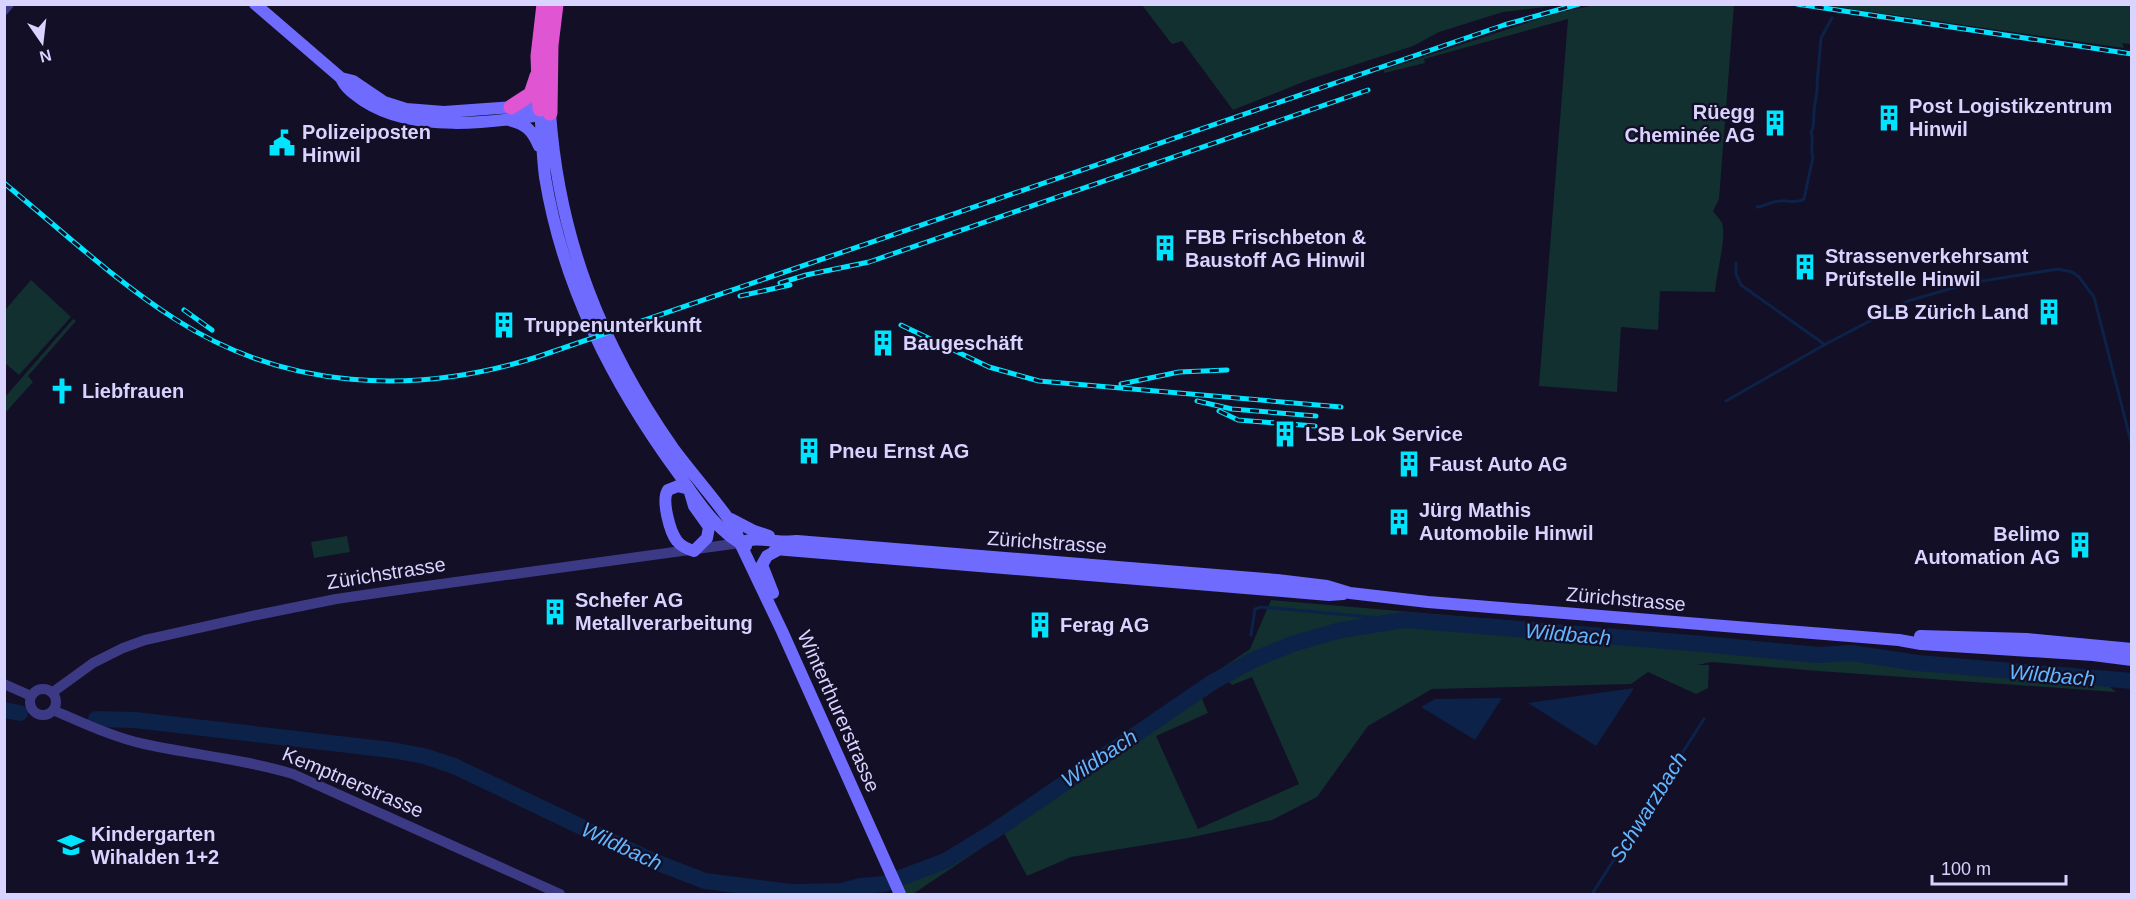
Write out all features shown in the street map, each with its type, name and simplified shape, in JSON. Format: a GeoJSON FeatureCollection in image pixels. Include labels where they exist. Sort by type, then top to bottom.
{"type":"FeatureCollection","features":[{"type":"Feature","properties":{"kind":"highway"},"geometry":{"type":"LineString","coordinates":[[508,113],[531,94],[538,73],[544,4]]}},
{"type":"Feature","properties":{"kind":"highway"},"geometry":{"type":"LineString","coordinates":[[544,112],[556,4]]}},
{"type":"Feature","properties":{"kind":"highway"},"geometry":{"type":"LineString","coordinates":[[538,73],[544,112]]}},
{"type":"Feature","properties":{"kind":"main road"},"geometry":{"type":"LineString","coordinates":[[255,4],[341,78],[353,81],[384,102],[406,109],[444,112],[508,113],[529,106],[544,112]]}},
{"type":"Feature","properties":{"kind":"main road","name":"Winterthurerstrasse"},"geometry":{"type":"LineString","coordinates":[[544,112],[542,154],[549,196],[568,271],[590,326],[609,366],[633,407],[689,489],[724,532],[740,543]]}},
{"type":"Feature","properties":{"kind":"main road","name":"Winterthurerstrasse"},"geometry":{"type":"LineString","coordinates":[[544,112],[566,223],[584,282],[606,337],[665,436],[736,530],[899,893]]}},
{"type":"Feature","properties":{"kind":"main road"},"geometry":{"type":"LineString","coordinates":[[508,113],[530,129],[542,154]]}},
{"type":"Feature","properties":{"kind":"main road"},"geometry":{"type":"LineString","coordinates":[[678,486],[689,489],[693,504],[707,523],[709,530],[706,540],[694,551],[683,547],[674,536],[664,499],[665,494],[671,488],[678,486]]}},
{"type":"Feature","properties":{"kind":"main road"},"geometry":{"type":"LineString","coordinates":[[727,516],[754,531],[797,542]]}},
{"type":"Feature","properties":{"kind":"main road","name":"Zürichstrasse"},"geometry":{"type":"LineString","coordinates":[[740,543],[751,540],[797,542],[1277,580],[1328,586],[1350,593],[1452,604],[1899,639],[1931,636],[1997,638],[2123,651],[2132,660]]}},
{"type":"Feature","properties":{"kind":"main road","name":"Zürichstrasse"},"geometry":{"type":"LineString","coordinates":[[740,543],[752,548],[1329,595],[1350,593]]}},
{"type":"Feature","properties":{"kind":"main road"},"geometry":{"type":"LineString","coordinates":[[778,550],[767,556],[762,565],[777,603],[779,624]]}},
{"type":"Feature","properties":{"kind":"street"},"geometry":{"type":"LineString","coordinates":[[4,10],[9,4]]}},
{"type":"Feature","properties":{"kind":"street","name":"Zürichstrasse"},"geometry":{"type":"LineString","coordinates":[[53,692],[93,663],[123,648],[145,640],[257,615],[336,599],[740,543]]}},
{"type":"Feature","properties":{"kind":"street"},"geometry":{"type":"LineString","coordinates":[[4,684],[31,696]]}},
{"type":"Feature","properties":{"kind":"street"},"geometry":{"type":"LineString","coordinates":[[41,688],[53,692],[57,701],[53,710],[44,715],[34,712],[30,704],[31,696],[41,688]]}},
{"type":"Feature","properties":{"kind":"street","name":"Kemptnerstrasse"},"geometry":{"type":"LineString","coordinates":[[53,710],[143,744],[264,765],[293,774],[561,894]]}},
{"type":"Feature","properties":{"kind":"green space"},"geometry":{"type":"Polygon","coordinates":[[[1142,5],[1561,5],[1503,12],[1439,32],[1413,46],[1308,80],[1233,110],[1182,41],[1171,43],[1142,5]]]}},
{"type":"Feature","properties":{"kind":"green space"},"geometry":{"type":"Polygon","coordinates":[[[1595,5],[1734,5],[1719,199],[1713,211],[1722,223],[1723,229],[1715,292],[1660,291],[1658,330],[1621,327],[1617,392],[1539,386],[1568,19],[1424,59],[1425,63],[1384,73],[1384,70],[1557,13],[1595,5]]]}},
{"type":"Feature","properties":{"kind":"green space"},"geometry":{"type":"Polygon","coordinates":[[[1824,5],[2131,5],[2131,44],[2122,43],[2124,48],[1824,5]]]}},
{"type":"Feature","properties":{"kind":"green space"},"geometry":{"type":"Polygon","coordinates":[[[31,280],[71,317],[19,375],[5,363],[5,310],[31,280]]]}},
{"type":"Feature","properties":{"kind":"green space"},"geometry":{"type":"Polygon","coordinates":[[[73,319],[76,321],[28,376],[33,382],[5,413],[5,397],[73,319]]]}},
{"type":"Feature","properties":{"kind":"green space"},"geometry":{"type":"Polygon","coordinates":[[[347,536],[350,552],[314,558],[311,542],[347,536]]]}},
{"type":"Feature","properties":{"kind":"green space"},"geometry":{"type":"Polygon","coordinates":[[[1271,600],[2089,670],[2116,692],[1712,662],[1697,665],[1709,665],[1708,688],[1696,694],[1648,672],[1631,684],[1432,689],[1368,726],[1317,797],[1272,820],[1188,838],[1071,857],[1027,876],[1004,833],[913,894],[900,894],[890,874],[940,858],[1250,649],[1271,600]],[[1252,677],[1232,685],[1228,681],[1202,699],[1208,713],[1156,736],[1198,829],[1299,784],[1252,677]]]}},
{"type":"Feature","properties":{"kind":"water"},"geometry":{"type":"Polygon","coordinates":[[[1634,688],[1596,746],[1528,703],[1634,688]]]}},
{"type":"Feature","properties":{"kind":"water"},"geometry":{"type":"Polygon","coordinates":[[[1502,698],[1475,740],[1421,707],[1435,699],[1502,698]]]}},
{"type":"Feature","properties":{"kind":"waterway"},"geometry":{"type":"LineString","coordinates":[[1757,207],[1777,201],[1795,202],[1804,199],[1813,157],[1811,132],[1821,38],[1832,18]]}},
{"type":"Feature","properties":{"kind":"waterway"},"geometry":{"type":"LineString","coordinates":[[1736,263],[1736,274],[1741,285],[1824,344]]}},
{"type":"Feature","properties":{"kind":"waterway"},"geometry":{"type":"LineString","coordinates":[[1726,401],[1824,345],[1908,301],[1970,283],[2058,269],[2072,272],[2079,277],[2094,297],[2131,442]]}},
{"type":"Feature","properties":{"kind":"waterway"},"geometry":{"type":"LineString","coordinates":[[1251,635],[1255,609],[1261,607],[1404,620]]}},
{"type":"Feature","properties":{"kind":"waterway","name":"Wildbach"},"geometry":{"type":"LineString","coordinates":[[96,719],[135,720],[391,750],[424,756],[454,766],[653,861],[705,881],[791,892],[842,891],[860,886],[884,884],[945,861],[996,830],[1211,683],[1253,660],[1292,644],[1341,630],[1404,620],[1817,655],[1851,653],[1918,663],[2132,681]]}},
{"type":"Feature","properties":{"kind":"waterway","name":"Wildbach"},"geometry":{"type":"LineString","coordinates":[[4,710],[20,713]]}},
{"type":"Feature","properties":{"kind":"waterway","name":"Schwarzbach"},"geometry":{"type":"LineString","coordinates":[[1592,894],[1704,719]]}},
{"type":"Feature","properties":{"kind":"waterway","name":"Wildbach"},"geometry":{"type":"LineString","coordinates":[[856,894],[860,886]]}},
{"type":"Feature","properties":{"kind":"railway"},"geometry":{"type":"LineString","coordinates":[[4,183],[130,288],[175,319],[217,343],[261,360],[306,373],[352,379],[398,381],[444,378],[537,357],[1504,25],[1579,4]]}},
{"type":"Feature","properties":{"kind":"railway"},"geometry":{"type":"LineString","coordinates":[[1797,4],[2132,54]]}},
{"type":"Feature","properties":{"kind":"railway"},"geometry":{"type":"LineString","coordinates":[[780,283],[806,275],[869,262],[1368,90]]}},
{"type":"Feature","properties":{"kind":"railway"},"geometry":{"type":"LineString","coordinates":[[740,296],[790,285]]}},
{"type":"Feature","properties":{"kind":"railway"},"geometry":{"type":"LineString","coordinates":[[184,310],[212,330]]}},
{"type":"Feature","properties":{"kind":"railway"},"geometry":{"type":"LineString","coordinates":[[901,325],[989,367],[1039,381],[1341,407]]}},
{"type":"Feature","properties":{"kind":"railway"},"geometry":{"type":"LineString","coordinates":[[1121,384],[1179,372],[1227,370]]}},
{"type":"Feature","properties":{"kind":"railway"},"geometry":{"type":"LineString","coordinates":[[1197,401],[1232,409],[1316,416]]}},
{"type":"Feature","properties":{"kind":"railway"},"geometry":{"type":"LineString","coordinates":[[1219,411],[1238,420],[1315,426]]}},
{"type":"Feature","properties":{"kind":"place","name":"Post Logistikzentrum Hinwil"},"geometry":{"type":"Point","coordinates":[1889,118]}},
{"type":"Feature","properties":{"kind":"place","name":"Rüegg Cheminée AG"},"geometry":{"type":"Point","coordinates":[1775,123]}},
{"type":"Feature","properties":{"kind":"place","name":"Polizeiposten Hinwil"},"geometry":{"type":"Point","coordinates":[282,143]}},
{"type":"Feature","properties":{"kind":"place","name":"FBB Frischbeton & Baustoff AG Hinwil"},"geometry":{"type":"Point","coordinates":[1165,248]}},
{"type":"Feature","properties":{"kind":"place","name":"Strassenverkehrsamt Prüfstelle Hinwil"},"geometry":{"type":"Point","coordinates":[1805,267]}},
{"type":"Feature","properties":{"kind":"place","name":"GLB Zürich Land"},"geometry":{"type":"Point","coordinates":[2049,312]}},
{"type":"Feature","properties":{"kind":"place","name":"Truppenunterkunft"},"geometry":{"type":"Point","coordinates":[504,325]}},
{"type":"Feature","properties":{"kind":"place","name":"Baugeschäft"},"geometry":{"type":"Point","coordinates":[883,343]}},
{"type":"Feature","properties":{"kind":"place","name":"Liebfrauen"},"geometry":{"type":"Point","coordinates":[62,391]}},
{"type":"Feature","properties":{"kind":"place","name":"LSB Lok Service"},"geometry":{"type":"Point","coordinates":[1285,434]}},
{"type":"Feature","properties":{"kind":"place","name":"Pneu Ernst AG"},"geometry":{"type":"Point","coordinates":[809,451]}},
{"type":"Feature","properties":{"kind":"place","name":"Faust Auto AG"},"geometry":{"type":"Point","coordinates":[1409,464]}},
{"type":"Feature","properties":{"kind":"place","name":"Jürg Mathis Automobile Hinwil"},"geometry":{"type":"Point","coordinates":[1399,522]}},
{"type":"Feature","properties":{"kind":"place","name":"Belimo Automation AG"},"geometry":{"type":"Point","coordinates":[2080,545]}},
{"type":"Feature","properties":{"kind":"place","name":"Schefer AG Metallverarbeitung"},"geometry":{"type":"Point","coordinates":[555,612]}},
{"type":"Feature","properties":{"kind":"place","name":"Ferag AG"},"geometry":{"type":"Point","coordinates":[1040,625]}},
{"type":"Feature","properties":{"kind":"place","name":"Kindergarten Wihalden 1+2"},"geometry":{"type":"Point","coordinates":[71,845]}}]}
